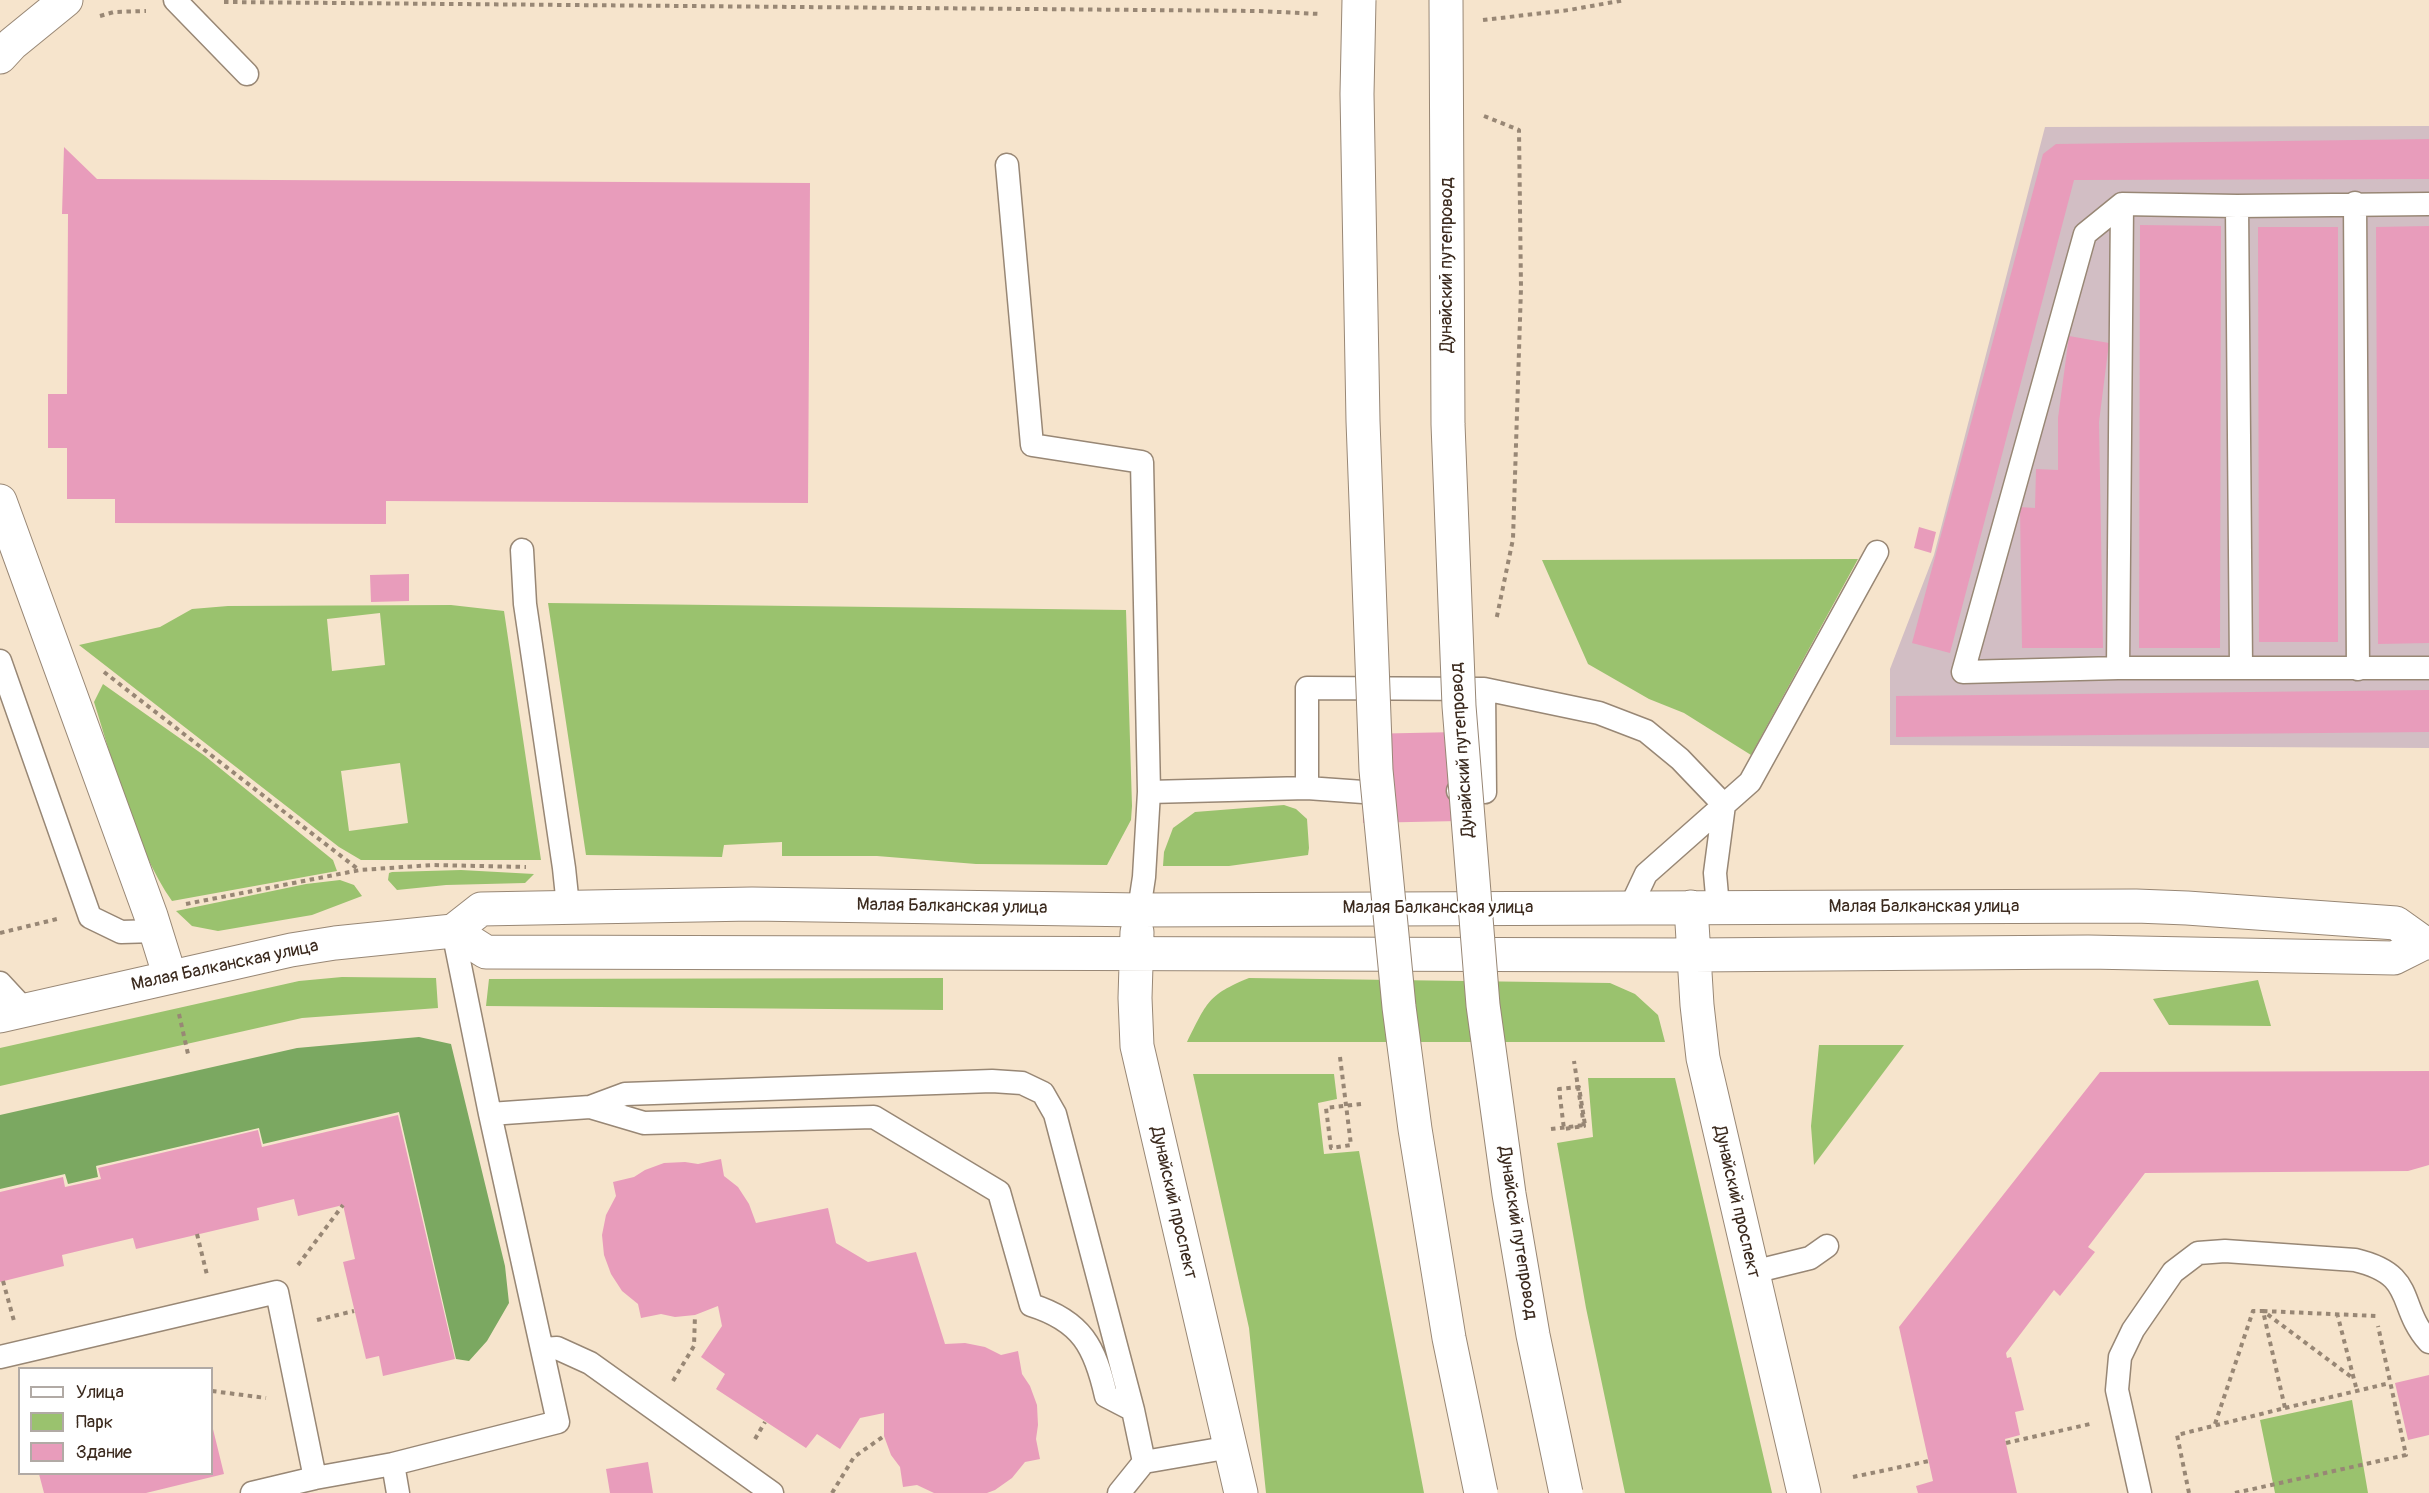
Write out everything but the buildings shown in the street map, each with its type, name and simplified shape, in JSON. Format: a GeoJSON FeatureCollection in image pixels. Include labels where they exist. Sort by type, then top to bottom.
{"type":"FeatureCollection","features":[{"type":"Feature","properties":{"kind":"street"},"geometry":{"type":"LineString","coordinates":[[4,45],[66,0]]}},
{"type":"Feature","properties":{"kind":"street"},"geometry":{"type":"LineString","coordinates":[[1359,0],[1357,94],[1363,409],[1376,770],[1399,1007],[1415,1130],[1449,1338],[1481,1493]]}},
{"type":"Feature","properties":{"kind":"street","name":"Дунайский путепровод"},"geometry":{"type":"LineString","coordinates":[[1446,0],[1448,424],[1460,729],[1483,1005],[1506,1170],[1533,1335],[1566,1493]]}},
{"type":"Feature","properties":{"kind":"street"},"geometry":{"type":"LineString","coordinates":[[0,501],[153,924],[170,977]]}},
{"type":"Feature","properties":{"kind":"street","name":"Малая Балканская улица"},"geometry":{"type":"LineString","coordinates":[[12,1013],[250,959],[335,943],[453,931],[481,909],[568,906],[752,904],[1139,910],[1704,907],[2187,908],[2396,923],[2427,943]]}},
{"type":"Feature","properties":{"kind":"street","name":"Дунайский проспект"},"geometry":{"type":"LineString","coordinates":[[1704,907],[1694,955],[1703,1058],[1804,1493]]}},
{"type":"Feature","properties":{"kind":"street","name":"Дунайский проспект"},"geometry":{"type":"LineString","coordinates":[[1139,910],[1135,998],[1137,1046],[1241,1493]]}},
{"type":"Feature","properties":{"kind":"street","name":"Малая Балканская улица"},"geometry":{"type":"LineString","coordinates":[[453,931],[486,952],[1694,955],[2088,952],[2394,958],[2427,943]]}},
{"type":"Feature","properties":{"kind":"lane"},"geometry":{"type":"LineString","coordinates":[[176,1],[247,74]]}},
{"type":"Feature","properties":{"kind":"lane"},"geometry":{"type":"LineString","coordinates":[[1006,165],[1032,445],[1142,462],[1149,792],[1144,877],[1139,910]]}},
{"type":"Feature","properties":{"kind":"lane"},"geometry":{"type":"LineString","coordinates":[[2355,203],[2358,669]]}},
{"type":"Feature","properties":{"kind":"lane"},"geometry":{"type":"LineString","coordinates":[[2429,204],[2237,206],[2122,204],[2085,234],[1963,672],[2118,668],[2429,668]]}},
{"type":"Feature","properties":{"kind":"lane"},"geometry":{"type":"LineString","coordinates":[[2118,668],[2122,204]]}},
{"type":"Feature","properties":{"kind":"lane"},"geometry":{"type":"LineString","coordinates":[[2237,206],[2241,667]]}},
{"type":"Feature","properties":{"kind":"lane"},"geometry":{"type":"LineString","coordinates":[[522,550],[525,604],[568,906]]}},
{"type":"Feature","properties":{"kind":"lane"},"geometry":{"type":"LineString","coordinates":[[1630,908],[1646,874],[1750,782],[1877,552]]}},
{"type":"Feature","properties":{"kind":"lane"},"geometry":{"type":"LineString","coordinates":[[0,661],[90,917],[121,932],[153,924]]}},
{"type":"Feature","properties":{"kind":"lane"},"geometry":{"type":"LineString","coordinates":[[1306,788],[1307,688],[1484,689],[1599,713],[1646,731],[1680,759],[1724,806]]}},
{"type":"Feature","properties":{"kind":"lane"},"geometry":{"type":"LineString","coordinates":[[1458,791],[1485,792],[1484,689]]}},
{"type":"Feature","properties":{"kind":"lane"},"geometry":{"type":"LineString","coordinates":[[1149,792],[1306,788],[1363,792]]}},
{"type":"Feature","properties":{"kind":"lane"},"geometry":{"type":"LineString","coordinates":[[1704,907],[1715,873],[1724,806]]}},
{"type":"Feature","properties":{"kind":"lane"},"geometry":{"type":"LineString","coordinates":[[252,1493],[315,1478],[393,1464],[558,1422],[490,1114],[453,931]]}},
{"type":"Feature","properties":{"kind":"lane"},"geometry":{"type":"LineString","coordinates":[[0,983],[12,1013]]}},
{"type":"Feature","properties":{"kind":"lane"},"geometry":{"type":"LineString","coordinates":[[490,1114],[590,1107],[625,1094],[969,1082],[1022,1083],[1043,1093],[1055,1114],[1133,1410],[1144,1462]]}},
{"type":"Feature","properties":{"kind":"lane"},"geometry":{"type":"LineString","coordinates":[[590,1107],[644,1123],[874,1117],[999,1192],[1031,1305],[1055,1313],[1078,1330],[1099,1368],[1106,1396],[1133,1410]]}},
{"type":"Feature","properties":{"kind":"lane"},"geometry":{"type":"LineString","coordinates":[[1753,1272],[1810,1258],[1827,1246]]}},
{"type":"Feature","properties":{"kind":"lane"},"geometry":{"type":"LineString","coordinates":[[2140,1493],[2117,1390],[2120,1357],[2133,1330],[2174,1272],[2198,1253],[2225,1251],[2355,1260],[2376,1265],[2394,1277],[2406,1295],[2415,1322],[2429,1342]]}},
{"type":"Feature","properties":{"kind":"lane"},"geometry":{"type":"LineString","coordinates":[[0,1357],[277,1292],[315,1478]]}},
{"type":"Feature","properties":{"kind":"lane"},"geometry":{"type":"LineString","coordinates":[[542,1349],[557,1348],[575,1354],[771,1493]]}},
{"type":"Feature","properties":{"kind":"lane"},"geometry":{"type":"LineString","coordinates":[[1119,1493],[1144,1462],[1231,1447]]}},
{"type":"Feature","properties":{"kind":"lane"},"geometry":{"type":"LineString","coordinates":[[393,1464],[398,1493]]}},
{"type":"Feature","properties":{"kind":"path"},"geometry":{"type":"LineString","coordinates":[[1480,20],[1569,10],[1625,0]]}},
{"type":"Feature","properties":{"kind":"path"},"geometry":{"type":"LineString","coordinates":[[176,1],[1258,11],[1329,14]]}},
{"type":"Feature","properties":{"kind":"path"},"geometry":{"type":"LineString","coordinates":[[1478,114],[1519,130],[1521,288],[1513,539],[1495,630]]}},
{"type":"Feature","properties":{"kind":"path"},"geometry":{"type":"LineString","coordinates":[[100,669],[360,870]]}},
{"type":"Feature","properties":{"kind":"path"},"geometry":{"type":"LineString","coordinates":[[153,924],[174,906],[360,870],[434,865],[564,867]]}},
{"type":"Feature","properties":{"kind":"path"},"geometry":{"type":"LineString","coordinates":[[1340,1057],[1344,1092],[1346,1103],[1347,1114],[1349,1126],[1351,1146],[1331,1148],[1326,1108],[1337,1107],[1349,1106],[1361,1104]]}},
{"type":"Feature","properties":{"kind":"path"},"geometry":{"type":"LineString","coordinates":[[1551,1129],[1562,1128],[1574,1126],[1585,1125],[1579,1087],[1569,1088],[1559,1089],[1563,1120],[1564,1129],[1584,1126],[1582,1116],[1580,1095],[1578,1085],[1577,1075],[1574,1061]]}},
{"type":"Feature","properties":{"kind":"path"},"geometry":{"type":"LineString","coordinates":[[277,1292],[343,1205]]}},
{"type":"Feature","properties":{"kind":"path"},"geometry":{"type":"LineString","coordinates":[[198,1234],[214,1307]]}},
{"type":"Feature","properties":{"kind":"path"},"geometry":{"type":"LineString","coordinates":[[3,1281],[22,1352]]}},
{"type":"Feature","properties":{"kind":"path"},"geometry":{"type":"LineString","coordinates":[[2214,1425],[2253,1311],[2376,1315],[2406,1455],[2235,1493]]}},
{"type":"Feature","properties":{"kind":"path"},"geometry":{"type":"LineString","coordinates":[[2263,1311],[2355,1379]]}},
{"type":"Feature","properties":{"kind":"path"},"geometry":{"type":"LineString","coordinates":[[2263,1311],[2285,1408]]}},
{"type":"Feature","properties":{"kind":"path"},"geometry":{"type":"LineString","coordinates":[[2337,1313],[2357,1391]]}},
{"type":"Feature","properties":{"kind":"path"},"geometry":{"type":"LineString","coordinates":[[655,1410],[694,1346],[695,1315]]}},
{"type":"Feature","properties":{"kind":"path"},"geometry":{"type":"LineString","coordinates":[[2189,1493],[2177,1435],[2390,1383]]}},
{"type":"Feature","properties":{"kind":"path"},"geometry":{"type":"LineString","coordinates":[[213,1391],[300,1402]]}},
{"type":"Feature","properties":{"kind":"path"},"geometry":{"type":"LineString","coordinates":[[2006,1443],[2123,1417]]}},
{"type":"Feature","properties":{"kind":"path"},"geometry":{"type":"LineString","coordinates":[[832,1493],[854,1457],[884,1436]]}},
{"type":"Feature","properties":{"kind":"path"},"geometry":{"type":"LineString","coordinates":[[1853,1477],[1929,1461]]}},
{"type":"Feature","properties":{"kind":"shaded area"},"geometry":{"type":"Polygon","coordinates":[[[2429,126],[2429,748],[1890,745],[1890,669],[1934,555],[2045,127],[2429,126]]]}},
{"type":"Feature","properties":{"kind":"green space"},"geometry":{"type":"Polygon","coordinates":[[[1858,559],[1751,755],[1684,713],[1649,699],[1588,664],[1542,560],[1858,559]]]}},
{"type":"Feature","properties":{"kind":"green space"},"geometry":{"type":"Polygon","coordinates":[[[548,603],[1126,610],[1131,820],[1107,865],[976,864],[877,856],[782,856],[782,842],[724,845],[722,857],[586,855],[548,603]]]}},
{"type":"Feature","properties":{"kind":"green space"},"geometry":{"type":"Polygon","coordinates":[[[451,605],[504,611],[541,860],[361,860],[339,847],[79,645],[160,627],[192,609],[228,606],[451,605]],[[380,613],[327,619],[332,671],[385,665],[380,613]],[[400,763],[341,771],[349,831],[408,823],[400,763]]]}},
{"type":"Feature","properties":{"kind":"green space"},"geometry":{"type":"Polygon","coordinates":[[[103,684],[205,756],[333,860],[337,871],[172,901],[147,856],[118,779],[94,702],[103,684]]]}},
{"type":"Feature","properties":{"kind":"green space"},"geometry":{"type":"Polygon","coordinates":[[[1284,805],[1296,809],[1307,819],[1308,855],[1229,866],[1163,866],[1164,852],[1173,828],[1195,812],[1284,805]]]}},
{"type":"Feature","properties":{"kind":"green space"},"geometry":{"type":"Polygon","coordinates":[[[461,870],[534,874],[525,883],[446,885],[397,890],[388,880],[389,873],[392,872],[461,870]]]}},
{"type":"Feature","properties":{"kind":"green space"},"geometry":{"type":"Polygon","coordinates":[[[340,880],[354,885],[362,896],[312,915],[218,931],[192,926],[176,911],[306,884],[340,880]]]}},
{"type":"Feature","properties":{"kind":"green space"},"geometry":{"type":"Polygon","coordinates":[[[342,977],[436,978],[438,1008],[302,1018],[0,1086],[0,1048],[299,981],[342,977]]]}},
{"type":"Feature","properties":{"kind":"green space"},"geometry":{"type":"Polygon","coordinates":[[[943,978],[943,1010],[486,1006],[489,979],[943,978]]]}},
{"type":"Feature","properties":{"kind":"green space"},"geometry":{"type":"Polygon","coordinates":[[[1249,978],[1610,983],[1635,994],[1658,1015],[1665,1042],[1187,1042],[1204,1009],[1216,995],[1249,978]]]}},
{"type":"Feature","properties":{"kind":"green space"},"geometry":{"type":"Polygon","coordinates":[[[2258,980],[2271,1026],[2169,1025],[2153,999],[2258,980]]]}},
{"type":"Feature","properties":{"kind":"green space"},"geometry":{"type":"Polygon","coordinates":[[[419,1037],[451,1044],[505,1266],[509,1303],[487,1341],[469,1361],[456,1359],[399,1112],[263,1144],[259,1128],[96,1166],[98,1177],[68,1184],[65,1174],[0,1189],[0,1115],[297,1048],[419,1037]]]}},
{"type":"Feature","properties":{"kind":"green space"},"geometry":{"type":"Polygon","coordinates":[[[1819,1045],[1904,1045],[1814,1165],[1811,1126],[1819,1045]]]}},
{"type":"Feature","properties":{"kind":"green space"},"geometry":{"type":"Polygon","coordinates":[[[1193,1074],[1334,1074],[1337,1099],[1318,1103],[1324,1154],[1359,1151],[1424,1493],[1266,1493],[1249,1328],[1193,1074]]]}},
{"type":"Feature","properties":{"kind":"green space"},"geometry":{"type":"Polygon","coordinates":[[[1588,1078],[1675,1078],[1772,1493],[1625,1493],[1586,1308],[1557,1143],[1593,1137],[1588,1078]]]}},
{"type":"Feature","properties":{"kind":"green space"},"geometry":{"type":"Polygon","coordinates":[[[2352,1400],[2368,1493],[2275,1493],[2260,1420],[2352,1400]]]}}]}
